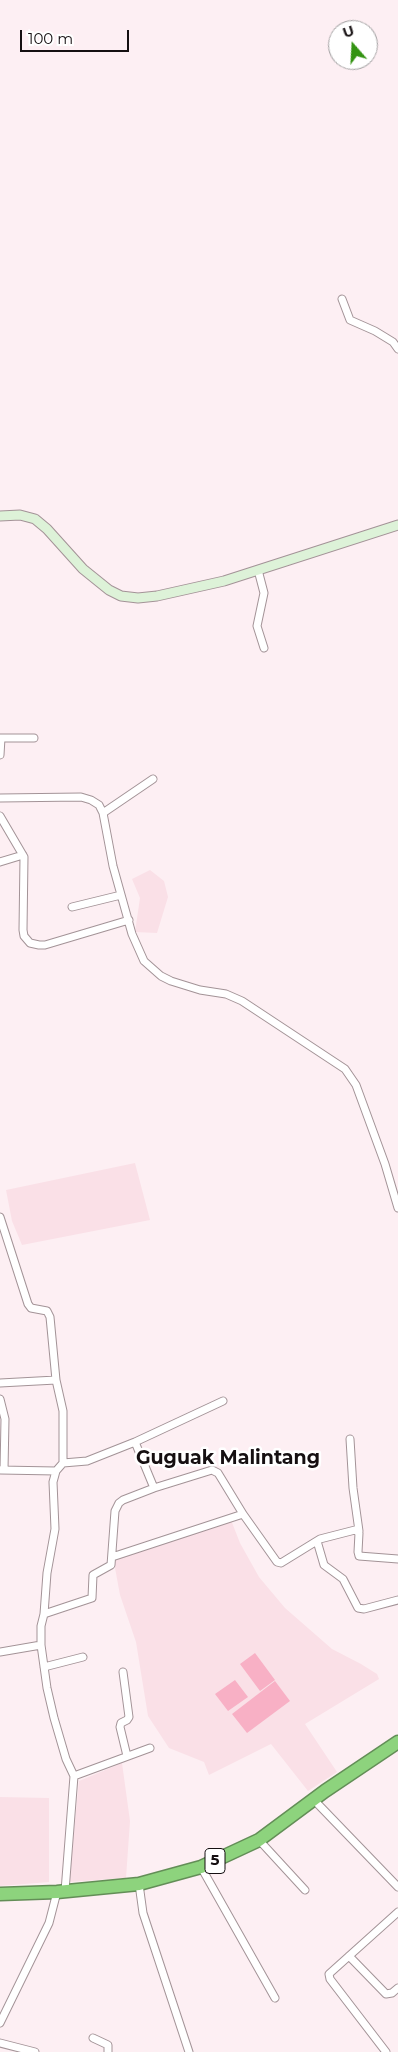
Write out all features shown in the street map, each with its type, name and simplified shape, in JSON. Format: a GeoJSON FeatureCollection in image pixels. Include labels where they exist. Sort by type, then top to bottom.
{"type":"FeatureCollection","features":[{"type":"Feature","properties":{"kind":"highway","name":"5"},"geometry":{"type":"LineString","coordinates":[[0,1894],[139,1884],[201,1867],[259,1840],[398,1742]]}},
{"type":"Feature","properties":{"kind":"main road"},"geometry":{"type":"LineString","coordinates":[[0,516],[20,515],[35,520],[48,529],[83,569],[109,590],[121,596],[138,598],[157,596],[224,581],[398,525]]}},
{"type":"Feature","properties":{"kind":"street"},"geometry":{"type":"LineString","coordinates":[[342,299],[350,320],[375,331],[392,342],[398,349]]}},
{"type":"Feature","properties":{"kind":"street"},"geometry":{"type":"LineString","coordinates":[[258,570],[264,593],[257,626],[264,648]]}},
{"type":"Feature","properties":{"kind":"street"},"geometry":{"type":"LineString","coordinates":[[0,755],[0,738],[34,738]]}},
{"type":"Feature","properties":{"kind":"street"},"geometry":{"type":"LineString","coordinates":[[103,812],[152,779]]}},
{"type":"Feature","properties":{"kind":"street"},"geometry":{"type":"LineString","coordinates":[[0,798],[81,797],[95,802],[103,812],[113,866],[128,920],[144,961],[161,976],[200,990],[226,994],[242,1001],[345,1070],[356,1085],[385,1164],[398,1208]]}},
{"type":"Feature","properties":{"kind":"street"},"geometry":{"type":"LineString","coordinates":[[0,816],[23,855],[25,864],[23,930],[24,936],[30,943],[45,944],[128,920]]}},
{"type":"Feature","properties":{"kind":"street"},"geometry":{"type":"LineString","coordinates":[[0,862],[23,855]]}},
{"type":"Feature","properties":{"kind":"street"},"geometry":{"type":"LineString","coordinates":[[72,907],[121,895]]}},
{"type":"Feature","properties":{"kind":"street"},"geometry":{"type":"LineString","coordinates":[[0,1218],[28,1304],[31,1308],[46,1311],[50,1316],[56,1380],[63,1411],[63,1463]]}},
{"type":"Feature","properties":{"kind":"street"},"geometry":{"type":"LineString","coordinates":[[0,1383],[56,1380]]}},
{"type":"Feature","properties":{"kind":"street"},"geometry":{"type":"LineString","coordinates":[[0,1398],[4,1419],[2,1470],[56,1470]]}},
{"type":"Feature","properties":{"kind":"street"},"geometry":{"type":"LineString","coordinates":[[0,2023],[49,1923],[61,1891],[74,1776],[66,1759],[54,1718],[41,1645],[41,1626],[44,1614],[47,1573],[55,1528],[53,1482],[56,1470],[63,1463],[87,1462],[223,1401]]}},
{"type":"Feature","properties":{"kind":"street"},"geometry":{"type":"LineString","coordinates":[[350,1439],[353,1488],[359,1531],[359,1556],[398,1559]]}},
{"type":"Feature","properties":{"kind":"street"},"geometry":{"type":"LineString","coordinates":[[134,1442],[154,1488]]}},
{"type":"Feature","properties":{"kind":"street"},"geometry":{"type":"LineString","coordinates":[[44,1614],[90,1600],[93,1596],[93,1575],[96,1572],[110,1568],[116,1506],[122,1500],[154,1488],[215,1471],[277,1562],[281,1562],[316,1541],[355,1530],[359,1531]]}},
{"type":"Feature","properties":{"kind":"street"},"geometry":{"type":"LineString","coordinates":[[112,1557],[243,1514]]}},
{"type":"Feature","properties":{"kind":"street"},"geometry":{"type":"LineString","coordinates":[[316,1541],[324,1565],[343,1579],[358,1608],[364,1609],[398,1600]]}},
{"type":"Feature","properties":{"kind":"street"},"geometry":{"type":"LineString","coordinates":[[0,1652],[41,1645]]}},
{"type":"Feature","properties":{"kind":"street"},"geometry":{"type":"LineString","coordinates":[[44,1667],[83,1656]]}},
{"type":"Feature","properties":{"kind":"street"},"geometry":{"type":"LineString","coordinates":[[123,1672],[129,1717],[121,1723],[120,1727],[127,1756]]}},
{"type":"Feature","properties":{"kind":"street"},"geometry":{"type":"LineString","coordinates":[[74,1776],[150,1748]]}},
{"type":"Feature","properties":{"kind":"street"},"geometry":{"type":"LineString","coordinates":[[314,1800],[398,1887]]}},
{"type":"Feature","properties":{"kind":"street"},"geometry":{"type":"LineString","coordinates":[[259,1840],[305,1890]]}},
{"type":"Feature","properties":{"kind":"street"},"geometry":{"type":"LineString","coordinates":[[201,1867],[275,1998]]}},
{"type":"Feature","properties":{"kind":"street"},"geometry":{"type":"LineString","coordinates":[[139,1884],[144,1913],[189,2052]]}},
{"type":"Feature","properties":{"kind":"street"},"geometry":{"type":"LineString","coordinates":[[386,2052],[330,1979],[332,1971],[398,1912]]}},
{"type":"Feature","properties":{"kind":"street"},"geometry":{"type":"LineString","coordinates":[[349,1956],[386,1994],[392,1994],[398,1988]]}},
{"type":"Feature","properties":{"kind":"street"},"geometry":{"type":"LineString","coordinates":[[93,2038],[108,2045],[108,2052]]}},
{"type":"Feature","properties":{"kind":"street"},"geometry":{"type":"LineString","coordinates":[[0,2043],[35,2052]]}},
{"type":"Feature","properties":{"kind":"shaded area"},"geometry":{"type":"Polygon","coordinates":[[[150,870],[164,881],[168,897],[157,933],[135,932],[140,898],[132,879],[150,870]]]}},
{"type":"Feature","properties":{"kind":"shaded area"},"geometry":{"type":"Polygon","coordinates":[[[135,1163],[150,1220],[22,1245],[12,1221],[6,1190],[135,1163]]]}},
{"type":"Feature","properties":{"kind":"shaded area"},"geometry":{"type":"Polygon","coordinates":[[[231,1520],[240,1543],[259,1577],[285,1608],[332,1649],[377,1674],[379,1679],[305,1724],[337,1772],[308,1791],[271,1744],[209,1775],[204,1762],[169,1748],[148,1716],[136,1642],[120,1595],[113,1557],[231,1520]]]}},
{"type":"Feature","properties":{"kind":"shaded area"},"geometry":{"type":"Polygon","coordinates":[[[255,1653],[275,1680],[260,1691],[240,1664],[255,1653]]]}},
{"type":"Feature","properties":{"kind":"shaded area"},"geometry":{"type":"Polygon","coordinates":[[[235,1680],[248,1697],[228,1711],[215,1694],[235,1680]]]}},
{"type":"Feature","properties":{"kind":"shaded area"},"geometry":{"type":"Polygon","coordinates":[[[275,1681],[290,1701],[247,1733],[232,1714],[275,1681]]]}},
{"type":"Feature","properties":{"kind":"shaded area"},"geometry":{"type":"Polygon","coordinates":[[[122,1763],[130,1821],[126,1878],[69,1882],[79,1781],[122,1763]]]}},
{"type":"Feature","properties":{"kind":"shaded area"},"geometry":{"type":"Polygon","coordinates":[[[0,1797],[49,1798],[49,1882],[0,1886],[0,1797]]]}},
{"type":"Feature","properties":{"kind":"district","name":"Guguak Malintang"},"geometry":{"type":"Point","coordinates":[228,1458]}}]}
